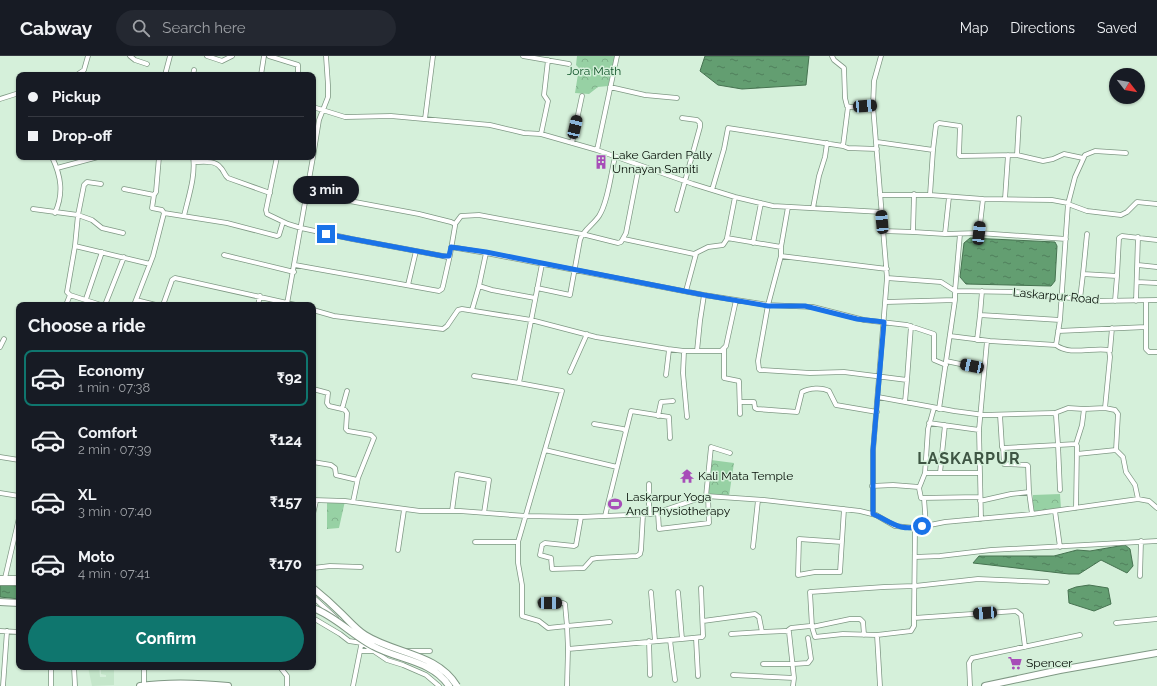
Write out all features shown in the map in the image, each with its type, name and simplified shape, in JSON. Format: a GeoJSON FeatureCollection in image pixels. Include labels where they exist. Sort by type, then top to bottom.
{"type":"FeatureCollection","features":[{"type":"Feature","properties":{"kind":"main road"},"geometry":{"type":"LineString","coordinates":[[2,579],[16,581]]}},
{"type":"Feature","properties":{"kind":"main road"},"geometry":{"type":"LineString","coordinates":[[316,591],[364,635],[432,662],[448,674],[457,686]]}},
{"type":"Feature","properties":{"kind":"main road"},"geometry":{"type":"LineString","coordinates":[[0,604],[16,604]]}},
{"type":"Feature","properties":{"kind":"main road"},"geometry":{"type":"LineString","coordinates":[[316,610],[375,647],[425,666],[436,672],[449,686]]}},
{"type":"Feature","properties":{"kind":"main road"},"geometry":{"type":"LineString","coordinates":[[985,686],[1060,670],[1157,653]]}},
{"type":"Feature","properties":{"kind":"main road"},"geometry":{"type":"LineString","coordinates":[[142,686],[163,683],[190,683],[228,686]]}},
{"type":"Feature","properties":{"kind":"street"},"geometry":{"type":"LineString","coordinates":[[81,72],[84,70],[88,56]]}},
{"type":"Feature","properties":{"kind":"street"},"geometry":{"type":"LineString","coordinates":[[130,56],[135,60],[147,64]]}},
{"type":"Feature","properties":{"kind":"street"},"geometry":{"type":"LineString","coordinates":[[166,72],[170,56]]}},
{"type":"Feature","properties":{"kind":"street"},"geometry":{"type":"LineString","coordinates":[[207,56],[222,60],[232,56]]}},
{"type":"Feature","properties":{"kind":"street"},"geometry":{"type":"LineString","coordinates":[[261,72],[264,56]]}},
{"type":"Feature","properties":{"kind":"street"},"geometry":{"type":"LineString","coordinates":[[269,56],[298,65],[298,72]]}},
{"type":"Feature","properties":{"kind":"street"},"geometry":{"type":"LineString","coordinates":[[316,138],[322,110],[327,101],[326,56]]}},
{"type":"Feature","properties":{"kind":"street"},"geometry":{"type":"LineString","coordinates":[[425,119],[433,56]]}},
{"type":"Feature","properties":{"kind":"street"},"geometry":{"type":"LineString","coordinates":[[523,56],[569,64]]}},
{"type":"Feature","properties":{"kind":"street"},"geometry":{"type":"LineString","coordinates":[[597,150],[617,56]]}},
{"type":"Feature","properties":{"kind":"street"},"geometry":{"type":"LineString","coordinates":[[832,56],[834,60],[844,68],[845,102],[848,107],[844,146]]}},
{"type":"Feature","properties":{"kind":"street"},"geometry":{"type":"LineString","coordinates":[[873,514],[873,450],[887,278],[873,106],[874,81],[881,56]]}},
{"type":"Feature","properties":{"kind":"street"},"geometry":{"type":"LineString","coordinates":[[541,134],[548,101],[544,95],[548,60]]}},
{"type":"Feature","properties":{"kind":"street"},"geometry":{"type":"LineString","coordinates":[[610,87],[645,96],[677,98]]}},
{"type":"Feature","properties":{"kind":"street"},"geometry":{"type":"LineString","coordinates":[[0,99],[16,95]]}},
{"type":"Feature","properties":{"kind":"street"},"geometry":{"type":"LineString","coordinates":[[572,143],[582,96]]}},
{"type":"Feature","properties":{"kind":"street"},"geometry":{"type":"LineString","coordinates":[[848,107],[873,106]]}},
{"type":"Feature","properties":{"kind":"street"},"geometry":{"type":"LineString","coordinates":[[316,108],[346,117],[380,116],[425,119],[490,125],[524,133],[541,134],[597,150],[639,166],[712,190],[773,206],[882,212]]}},
{"type":"Feature","properties":{"kind":"street"},"geometry":{"type":"LineString","coordinates":[[677,210],[699,136],[700,124],[697,120],[682,118]]}},
{"type":"Feature","properties":{"kind":"street"},"geometry":{"type":"LineString","coordinates":[[1017,155],[1019,118]]}},
{"type":"Feature","properties":{"kind":"street"},"geometry":{"type":"LineString","coordinates":[[930,195],[936,125],[939,123],[960,126],[960,156],[1017,155],[1044,161],[1064,154],[1083,158]]}},
{"type":"Feature","properties":{"kind":"street"},"geometry":{"type":"LineString","coordinates":[[712,190],[724,149],[728,128],[845,147],[877,149]]}},
{"type":"Feature","properties":{"kind":"street"},"geometry":{"type":"LineString","coordinates":[[877,142],[933,150]]}},
{"type":"Feature","properties":{"kind":"street"},"geometry":{"type":"LineString","coordinates":[[813,208],[827,143]]}},
{"type":"Feature","properties":{"kind":"street"},"geometry":{"type":"LineString","coordinates":[[1056,345],[1060,320],[1068,203],[1075,177],[1083,158],[1087,153],[1095,151],[1126,153]]}},
{"type":"Feature","properties":{"kind":"street"},"geometry":{"type":"LineString","coordinates":[[1005,199],[1008,155]]}},
{"type":"Feature","properties":{"kind":"street"},"geometry":{"type":"LineString","coordinates":[[537,288],[570,295],[582,234],[599,216],[603,208],[615,157]]}},
{"type":"Feature","properties":{"kind":"street"},"geometry":{"type":"LineString","coordinates":[[53,160],[60,178],[61,187],[55,213]]}},
{"type":"Feature","properties":{"kind":"street"},"geometry":{"type":"LineString","coordinates":[[57,168],[87,160]]}},
{"type":"Feature","properties":{"kind":"street"},"geometry":{"type":"LineString","coordinates":[[159,160],[156,192],[154,195],[152,208],[162,210],[164,213],[227,223],[277,236],[283,222]]}},
{"type":"Feature","properties":{"kind":"street"},"geometry":{"type":"LineString","coordinates":[[184,216],[190,190],[193,160]]}},
{"type":"Feature","properties":{"kind":"street"},"geometry":{"type":"LineString","coordinates":[[198,160],[215,163],[222,168],[225,177],[270,192]]}},
{"type":"Feature","properties":{"kind":"street"},"geometry":{"type":"LineString","coordinates":[[276,160],[266,213],[283,222],[301,228],[447,257],[450,255]]}},
{"type":"Feature","properties":{"kind":"street"},"geometry":{"type":"LineString","coordinates":[[287,302],[294,272],[312,160]]}},
{"type":"Feature","properties":{"kind":"street"},"geometry":{"type":"LineString","coordinates":[[624,239],[639,166]]}},
{"type":"Feature","properties":{"kind":"street"},"geometry":{"type":"LineString","coordinates":[[94,302],[70,295],[67,292],[67,289],[75,246],[78,215],[85,183],[101,184]]}},
{"type":"Feature","properties":{"kind":"street"},"geometry":{"type":"LineString","coordinates":[[124,190],[154,195]]}},
{"type":"Feature","properties":{"kind":"street"},"geometry":{"type":"LineString","coordinates":[[307,193],[419,214],[455,224]]}},
{"type":"Feature","properties":{"kind":"street"},"geometry":{"type":"LineString","coordinates":[[880,195],[914,194],[983,199],[1052,200],[1068,203],[1087,210],[1121,215],[1127,212],[1136,202],[1157,204]]}},
{"type":"Feature","properties":{"kind":"street"},"geometry":{"type":"LineString","coordinates":[[913,232],[914,194]]}},
{"type":"Feature","properties":{"kind":"street"},"geometry":{"type":"LineString","coordinates":[[295,265],[437,291],[442,289],[455,224],[461,216],[479,215],[618,242],[624,239],[690,254],[696,254],[708,247],[723,245],[727,239],[736,197]]}},
{"type":"Feature","properties":{"kind":"street"},"geometry":{"type":"LineString","coordinates":[[945,234],[949,197]]}},
{"type":"Feature","properties":{"kind":"street"},"geometry":{"type":"LineString","coordinates":[[979,233],[983,199]]}},
{"type":"Feature","properties":{"kind":"street"},"geometry":{"type":"LineString","coordinates":[[754,243],[761,203]]}},
{"type":"Feature","properties":{"kind":"street"},"geometry":{"type":"LineString","coordinates":[[788,207],[781,247],[781,256],[768,306],[758,361],[759,369],[810,373],[844,372],[907,380]]}},
{"type":"Feature","properties":{"kind":"street"},"geometry":{"type":"LineString","coordinates":[[33,209],[78,215],[92,220],[102,228],[123,233]]}},
{"type":"Feature","properties":{"kind":"street"},"geometry":{"type":"LineString","coordinates":[[144,302],[136,300],[150,264],[164,213]]}},
{"type":"Feature","properties":{"kind":"street"},"geometry":{"type":"LineString","coordinates":[[883,231],[945,234],[979,233],[1066,239]]}},
{"type":"Feature","properties":{"kind":"street"},"geometry":{"type":"LineString","coordinates":[[940,409],[955,300],[960,234]]}},
{"type":"Feature","properties":{"kind":"street"},"geometry":{"type":"LineString","coordinates":[[1080,299],[1087,234]]}},
{"type":"Feature","properties":{"kind":"street"},"geometry":{"type":"LineString","coordinates":[[1115,301],[1119,238],[1123,236],[1157,240]]}},
{"type":"Feature","properties":{"kind":"street"},"geometry":{"type":"LineString","coordinates":[[1136,301],[1138,238]]}},
{"type":"Feature","properties":{"kind":"street"},"geometry":{"type":"LineString","coordinates":[[727,239],[781,247]]}},
{"type":"Feature","properties":{"kind":"street"},"geometry":{"type":"LineString","coordinates":[[75,246],[150,264]]}},
{"type":"Feature","properties":{"kind":"street"},"geometry":{"type":"LineString","coordinates":[[451,247],[486,252],[542,264],[768,306],[805,306],[857,319],[911,326],[934,334],[933,359],[935,361],[984,369]]}},
{"type":"Feature","properties":{"kind":"street"},"geometry":{"type":"LineString","coordinates":[[408,286],[416,251]]}},
{"type":"Feature","properties":{"kind":"street"},"geometry":{"type":"LineString","coordinates":[[86,299],[102,252]]}},
{"type":"Feature","properties":{"kind":"street"},"geometry":{"type":"LineString","coordinates":[[472,310],[486,252]]}},
{"type":"Feature","properties":{"kind":"street"},"geometry":{"type":"LineString","coordinates":[[686,291],[696,254]]}},
{"type":"Feature","properties":{"kind":"street"},"geometry":{"type":"LineString","coordinates":[[224,255],[294,272]]}},
{"type":"Feature","properties":{"kind":"street"},"geometry":{"type":"LineString","coordinates":[[781,256],[887,269]]}},
{"type":"Feature","properties":{"kind":"street"},"geometry":{"type":"LineString","coordinates":[[106,302],[124,257]]}},
{"type":"Feature","properties":{"kind":"street"},"geometry":{"type":"LineString","coordinates":[[519,383],[542,264]]}},
{"type":"Feature","properties":{"kind":"street"},"geometry":{"type":"LineString","coordinates":[[1138,265],[1157,267]]}},
{"type":"Feature","properties":{"kind":"street"},"geometry":{"type":"LineString","coordinates":[[1083,274],[1117,276]]}},
{"type":"Feature","properties":{"kind":"street"},"geometry":{"type":"LineString","coordinates":[[164,302],[172,280],[175,278],[260,296],[280,302]]}},
{"type":"Feature","properties":{"kind":"street"},"geometry":{"type":"LineString","coordinates":[[887,278],[941,282],[955,291]]}},
{"type":"Feature","properties":{"kind":"street"},"geometry":{"type":"LineString","coordinates":[[1137,282],[1157,283]]}},
{"type":"Feature","properties":{"kind":"street"},"geometry":{"type":"LineString","coordinates":[[479,286],[535,298]]}},
{"type":"Feature","properties":{"kind":"street","name":"Laskarpur Road"},"geometry":{"type":"LineString","coordinates":[[955,291],[1016,292],[1061,298],[1115,301],[1157,300]]}},
{"type":"Feature","properties":{"kind":"street"},"geometry":{"type":"LineString","coordinates":[[977,340],[982,291]]}},
{"type":"Feature","properties":{"kind":"street"},"geometry":{"type":"LineString","coordinates":[[67,302],[70,295]]}},
{"type":"Feature","properties":{"kind":"street"},"geometry":{"type":"LineString","coordinates":[[697,351],[704,295]]}},
{"type":"Feature","properties":{"kind":"street"},"geometry":{"type":"LineString","coordinates":[[259,302],[260,296]]}},
{"type":"Feature","properties":{"kind":"street"},"geometry":{"type":"LineString","coordinates":[[736,300],[728,341],[724,349],[724,378],[739,381],[740,414]]}},
{"type":"Feature","properties":{"kind":"street"},"geometry":{"type":"LineString","coordinates":[[886,302],[955,300]]}},
{"type":"Feature","properties":{"kind":"street"},"geometry":{"type":"LineString","coordinates":[[1146,301],[1146,349],[1149,352],[1157,352]]}},
{"type":"Feature","properties":{"kind":"street"},"geometry":{"type":"LineString","coordinates":[[316,311],[334,316],[443,329],[447,326],[458,310],[472,310],[531,320],[596,337],[669,350],[721,351],[724,349]]}},
{"type":"Feature","properties":{"kind":"street"},"geometry":{"type":"LineString","coordinates":[[980,315],[1060,320]]}},
{"type":"Feature","properties":{"kind":"street"},"geometry":{"type":"LineString","coordinates":[[905,402],[911,326]]}},
{"type":"Feature","properties":{"kind":"street"},"geometry":{"type":"LineString","coordinates":[[1058,331],[1146,327]]}},
{"type":"Feature","properties":{"kind":"street"},"geometry":{"type":"LineString","coordinates":[[1105,408],[1112,328]]}},
{"type":"Feature","properties":{"kind":"street"},"geometry":{"type":"LineString","coordinates":[[570,372],[587,334]]}},
{"type":"Feature","properties":{"kind":"street"},"geometry":{"type":"LineString","coordinates":[[950,336],[987,341],[1056,345],[1066,350],[1108,350],[1110,352]]}},
{"type":"Feature","properties":{"kind":"street"},"geometry":{"type":"LineString","coordinates":[[0,347],[4,338]]}},
{"type":"Feature","properties":{"kind":"street"},"geometry":{"type":"LineString","coordinates":[[981,519],[979,430],[987,341]]}},
{"type":"Feature","properties":{"kind":"street"},"geometry":{"type":"LineString","coordinates":[[666,375],[669,350]]}},
{"type":"Feature","properties":{"kind":"street"},"geometry":{"type":"LineString","coordinates":[[684,351],[683,373],[687,417]]}},
{"type":"Feature","properties":{"kind":"street"},"geometry":{"type":"LineString","coordinates":[[474,376],[562,391],[518,542],[518,563],[522,588],[522,616],[539,621],[548,628],[610,622]]}},
{"type":"Feature","properties":{"kind":"street"},"geometry":{"type":"LineString","coordinates":[[740,402],[754,402],[755,408],[757,409],[797,412],[802,392],[809,389],[823,389],[829,391],[836,405],[877,412]]}},
{"type":"Feature","properties":{"kind":"street"},"geometry":{"type":"LineString","coordinates":[[316,390],[328,393],[327,403],[329,406],[345,410],[347,413],[346,429],[348,431],[371,434],[374,438],[357,480],[353,502]]}},
{"type":"Feature","properties":{"kind":"street"},"geometry":{"type":"LineString","coordinates":[[342,409],[347,391]]}},
{"type":"Feature","properties":{"kind":"street"},"geometry":{"type":"LineString","coordinates":[[878,397],[980,415],[1055,413],[1068,408],[1105,408],[1115,410],[1118,414],[1116,450],[1123,457],[1126,472],[1134,485],[1138,499]]}},
{"type":"Feature","properties":{"kind":"street"},"geometry":{"type":"LineString","coordinates":[[658,416],[661,402],[673,401]]}},
{"type":"Feature","properties":{"kind":"street"},"geometry":{"type":"LineString","coordinates":[[934,408],[929,423],[925,473],[919,487],[921,498],[980,499],[1029,492]]}},
{"type":"Feature","properties":{"kind":"street"},"geometry":{"type":"LineString","coordinates":[[1076,508],[1076,444],[1082,425],[1084,409]]}},
{"type":"Feature","properties":{"kind":"street"},"geometry":{"type":"LineString","coordinates":[[605,516],[631,411],[669,417],[670,438]]}},
{"type":"Feature","properties":{"kind":"street"},"geometry":{"type":"LineString","coordinates":[[1055,413],[1060,490]]}},
{"type":"Feature","properties":{"kind":"street"},"geometry":{"type":"LineString","coordinates":[[1000,415],[1004,464],[1028,466],[1032,514]]}},
{"type":"Feature","properties":{"kind":"street"},"geometry":{"type":"LineString","coordinates":[[929,423],[979,430]]}},
{"type":"Feature","properties":{"kind":"street"},"geometry":{"type":"LineString","coordinates":[[594,424],[623,429],[626,431]]}},
{"type":"Feature","properties":{"kind":"street"},"geometry":{"type":"LineString","coordinates":[[940,473],[945,426]]}},
{"type":"Feature","properties":{"kind":"street"},"geometry":{"type":"LineString","coordinates":[[1003,448],[1076,444]]}},
{"type":"Feature","properties":{"kind":"street"},"geometry":{"type":"LineString","coordinates":[[658,513],[660,529],[709,523],[707,496],[711,447],[730,453]]}},
{"type":"Feature","properties":{"kind":"street"},"geometry":{"type":"LineString","coordinates":[[545,450],[617,468]]}},
{"type":"Feature","properties":{"kind":"street"},"geometry":{"type":"LineString","coordinates":[[1077,454],[1116,450]]}},
{"type":"Feature","properties":{"kind":"street"},"geometry":{"type":"LineString","coordinates":[[0,457],[16,460]]}},
{"type":"Feature","properties":{"kind":"street"},"geometry":{"type":"LineString","coordinates":[[316,462],[331,465],[335,468],[336,475],[357,480]]}},
{"type":"Feature","properties":{"kind":"street"},"geometry":{"type":"LineString","coordinates":[[925,473],[980,472]]}},
{"type":"Feature","properties":{"kind":"street"},"geometry":{"type":"LineString","coordinates":[[452,511],[457,474],[489,480],[484,513]]}},
{"type":"Feature","properties":{"kind":"street"},"geometry":{"type":"LineString","coordinates":[[649,484],[649,514]]}},
{"type":"Feature","properties":{"kind":"street"},"geometry":{"type":"LineString","coordinates":[[872,486],[893,485],[919,487]]}},
{"type":"Feature","properties":{"kind":"street"},"geometry":{"type":"LineString","coordinates":[[0,493],[16,496]]}},
{"type":"Feature","properties":{"kind":"street"},"geometry":{"type":"LineString","coordinates":[[316,500],[353,502],[404,510],[581,517],[658,513],[707,496],[865,511],[895,526],[915,528],[952,521],[1032,514],[1138,499],[1149,501],[1157,508]]}},
{"type":"Feature","properties":{"kind":"street"},"geometry":{"type":"LineString","coordinates":[[924,498],[926,526]]}},
{"type":"Feature","properties":{"kind":"street"},"geometry":{"type":"LineString","coordinates":[[753,547],[758,500]]}},
{"type":"Feature","properties":{"kind":"street"},"geometry":{"type":"LineString","coordinates":[[842,542],[799,539],[798,575],[815,572],[840,572],[842,542],[844,509]]}},
{"type":"Feature","properties":{"kind":"street"},"geometry":{"type":"LineString","coordinates":[[398,550],[404,510]]}},
{"type":"Feature","properties":{"kind":"street"},"geometry":{"type":"LineString","coordinates":[[1055,511],[1060,546]]}},
{"type":"Feature","properties":{"kind":"street"},"geometry":{"type":"LineString","coordinates":[[581,517],[576,545],[545,543],[542,545],[540,555],[551,558],[552,569],[584,568],[592,559],[597,558],[637,556],[640,554],[641,550],[643,514]]}},
{"type":"Feature","properties":{"kind":"street"},"geometry":{"type":"LineString","coordinates":[[915,528],[915,586],[914,626],[911,631],[877,635],[843,634],[815,637],[812,627],[810,592],[884,586],[915,586],[978,579],[1047,582]]}},
{"type":"Feature","properties":{"kind":"street"},"geometry":{"type":"LineString","coordinates":[[16,529],[2,579],[16,578]]}},
{"type":"Feature","properties":{"kind":"street"},"geometry":{"type":"LineString","coordinates":[[1140,576],[1141,541]]}},
{"type":"Feature","properties":{"kind":"street"},"geometry":{"type":"LineString","coordinates":[[915,557],[940,556],[991,550],[1157,541]]}},
{"type":"Feature","properties":{"kind":"street"},"geometry":{"type":"LineString","coordinates":[[475,542],[518,542]]}},
{"type":"Feature","properties":{"kind":"street"},"geometry":{"type":"LineString","coordinates":[[316,568],[361,566]]}},
{"type":"Feature","properties":{"kind":"street"},"geometry":{"type":"LineString","coordinates":[[568,649],[702,637],[704,636],[701,588]]}},
{"type":"Feature","properties":{"kind":"street"},"geometry":{"type":"LineString","coordinates":[[651,592],[655,641]]}},
{"type":"Feature","properties":{"kind":"street"},"geometry":{"type":"LineString","coordinates":[[678,592],[682,639]]}},
{"type":"Feature","properties":{"kind":"street"},"geometry":{"type":"LineString","coordinates":[[316,600],[357,635],[362,643],[387,660],[403,665],[426,676],[439,686]]}},
{"type":"Feature","properties":{"kind":"street"},"geometry":{"type":"LineString","coordinates":[[540,602],[565,604],[568,649],[566,686]]}},
{"type":"Feature","properties":{"kind":"street"},"geometry":{"type":"LineString","coordinates":[[914,618],[1016,611],[1021,615],[1025,647]]}},
{"type":"Feature","properties":{"kind":"street"},"geometry":{"type":"LineString","coordinates":[[703,621],[756,614],[759,617],[762,632]]}},
{"type":"Feature","properties":{"kind":"street"},"geometry":{"type":"LineString","coordinates":[[731,634],[787,631],[791,628],[812,627],[860,619],[863,622],[864,635]]}},
{"type":"Feature","properties":{"kind":"street"},"geometry":{"type":"LineString","coordinates":[[1116,623],[1157,619]]}},
{"type":"Feature","properties":{"kind":"street"},"geometry":{"type":"LineString","coordinates":[[316,620],[336,631],[349,641],[362,643]]}},
{"type":"Feature","properties":{"kind":"street"},"geometry":{"type":"LineString","coordinates":[[354,686],[362,643],[362,630]]}},
{"type":"Feature","properties":{"kind":"street"},"geometry":{"type":"LineString","coordinates":[[0,631],[16,632]]}},
{"type":"Feature","properties":{"kind":"street"},"geometry":{"type":"LineString","coordinates":[[3,686],[7,631]]}},
{"type":"Feature","properties":{"kind":"street"},"geometry":{"type":"LineString","coordinates":[[787,631],[790,634],[794,678],[793,686]]}},
{"type":"Feature","properties":{"kind":"street"},"geometry":{"type":"LineString","coordinates":[[877,635],[880,686]]}},
{"type":"Feature","properties":{"kind":"street"},"geometry":{"type":"LineString","coordinates":[[970,686],[969,662],[972,658],[1080,635]]}},
{"type":"Feature","properties":{"kind":"street"},"geometry":{"type":"LineString","coordinates":[[696,638],[698,676]]}},
{"type":"Feature","properties":{"kind":"street"},"geometry":{"type":"LineString","coordinates":[[763,664],[808,663],[810,661],[808,638]]}},
{"type":"Feature","properties":{"kind":"street"},"geometry":{"type":"LineString","coordinates":[[670,640],[674,680]]}},
{"type":"Feature","properties":{"kind":"street"},"geometry":{"type":"LineString","coordinates":[[649,641],[650,675]]}},
{"type":"Feature","properties":{"kind":"street"},"geometry":{"type":"LineString","coordinates":[[360,651],[430,651]]}},
{"type":"Feature","properties":{"kind":"street"},"geometry":{"type":"LineString","coordinates":[[51,670],[52,686]]}},
{"type":"Feature","properties":{"kind":"street"},"geometry":{"type":"LineString","coordinates":[[74,670],[75,686]]}},
{"type":"Feature","properties":{"kind":"street"},"geometry":{"type":"LineString","coordinates":[[142,686],[144,670]]}},
{"type":"Feature","properties":{"kind":"street"},"geometry":{"type":"LineString","coordinates":[[282,670],[288,678],[287,686]]}},
{"type":"Feature","properties":{"kind":"street"},"geometry":{"type":"LineString","coordinates":[[733,675],[794,678]]}},
{"type":"Feature","properties":{"kind":"shaded area"},"geometry":{"type":"Polygon","coordinates":[[[89,670],[99,670],[100,677],[106,677],[106,675],[101,674],[101,670],[114,670],[114,685],[92,686],[89,670]]]}},
{"type":"Feature","properties":{"kind":"green space","name":"Jora Math"},"geometry":{"type":"Polygon","coordinates":[[[577,56],[615,56],[608,86],[598,87],[589,94],[575,93],[579,68],[576,65],[577,56]]]}},
{"type":"Feature","properties":{"kind":"green space"},"geometry":{"type":"Polygon","coordinates":[[[711,460],[734,463],[729,496],[708,494],[711,460]]]}},
{"type":"Feature","properties":{"kind":"green space"},"geometry":{"type":"Polygon","coordinates":[[[1060,494],[1061,509],[1033,513],[1033,495],[1060,494]]]}},
{"type":"Feature","properties":{"kind":"green space"},"geometry":{"type":"Polygon","coordinates":[[[327,501],[345,501],[339,528],[327,529],[327,501]]]}},
{"type":"Feature","properties":{"kind":"water"},"geometry":{"type":"Polygon","coordinates":[[[705,56],[809,56],[806,85],[742,89],[718,85],[700,71],[705,56]]]}},
{"type":"Feature","properties":{"kind":"water"},"geometry":{"type":"Polygon","coordinates":[[[970,238],[1055,242],[1057,246],[1055,281],[1051,286],[966,284],[960,277],[964,243],[970,238]]]}},
{"type":"Feature","properties":{"kind":"water"},"geometry":{"type":"Polygon","coordinates":[[[1125,545],[1130,549],[1133,566],[1127,573],[1101,560],[1079,574],[973,563],[979,556],[1054,556],[1077,550],[1090,551],[1125,545]]]}},
{"type":"Feature","properties":{"kind":"water"},"geometry":{"type":"Polygon","coordinates":[[[0,585],[16,586],[16,599],[0,597],[0,585]]]}},
{"type":"Feature","properties":{"kind":"water"},"geometry":{"type":"Polygon","coordinates":[[[1089,585],[1108,588],[1111,604],[1094,611],[1069,603],[1068,590],[1089,585]]]}},
{"type":"Feature","properties":{"kind":"place","name":"Lake Garden Pally Unnayan Samiti"},"geometry":{"type":"Point","coordinates":[601,162]}},
{"type":"Feature","properties":{"kind":"place","name":"Kali Mata Temple"},"geometry":{"type":"Point","coordinates":[687,476]}},
{"type":"Feature","properties":{"kind":"place","name":"Laskarpur Yoga And Physiotherapy"},"geometry":{"type":"Point","coordinates":[615,504]}},
{"type":"Feature","properties":{"kind":"place","name":"Spencer"},"geometry":{"type":"Point","coordinates":[1015,663]}},
{"type":"Feature","properties":{"kind":"district","name":"LASKARPUR"},"geometry":{"type":"Point","coordinates":[969,458]}},
{"type":"Feature","properties":{"kind":"route"},"geometry":{"type":"LineString","coordinates":[[326,234],[447,257],[450,255],[451,247],[486,252],[704,295],[768,306],[805,306],[818,308],[857,319],[884,322],[873,450],[873,514],[895,526],[915,528],[922,526]]}}]}
